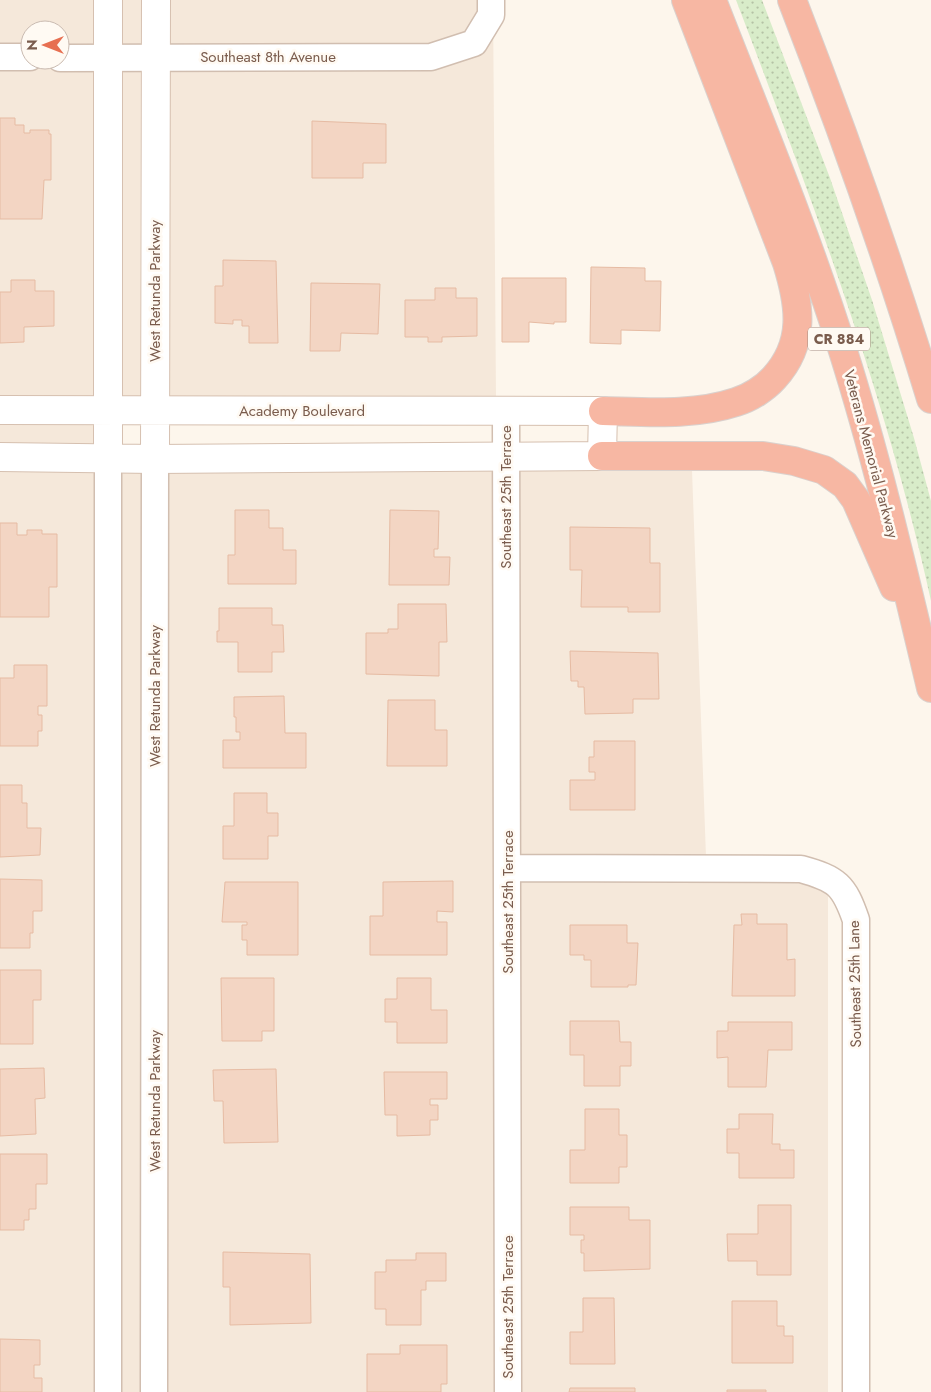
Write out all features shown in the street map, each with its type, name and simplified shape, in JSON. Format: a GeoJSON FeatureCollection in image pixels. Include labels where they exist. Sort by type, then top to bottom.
{"type":"FeatureCollection","features":[{"type":"Feature","properties":{"kind":"highway"},"geometry":{"type":"LineString","coordinates":[[603,411],[696,410],[738,402],[766,386],[787,364],[797,336],[794,285],[686,0]]}},
{"type":"Feature","properties":{"kind":"highway","name":"Veterans Memorial Parkway"},"geometry":{"type":"LineString","coordinates":[[712,0],[819,280],[842,350],[871,442],[931,688]]}},
{"type":"Feature","properties":{"kind":"highway"},"geometry":{"type":"LineString","coordinates":[[792,0],[834,108],[892,274],[931,399]]}},
{"type":"Feature","properties":{"kind":"highway"},"geometry":{"type":"LineString","coordinates":[[602,456],[763,456],[794,461],[824,470],[845,485],[856,500],[867,529],[920,644]]}},
{"type":"Feature","properties":{"kind":"street"},"geometry":{"type":"LineString","coordinates":[[108,0],[108,1392]]}},
{"type":"Feature","properties":{"kind":"street","name":"West Retunda Parkway"},"geometry":{"type":"LineString","coordinates":[[154,1392],[156,0]]}},
{"type":"Feature","properties":{"kind":"street","name":"Southeast 8th Avenue"},"geometry":{"type":"LineString","coordinates":[[70,58],[431,57],[474,42],[491,14],[491,0]]}},
{"type":"Feature","properties":{"kind":"street"},"geometry":{"type":"LineString","coordinates":[[0,57],[20,57]]}},
{"type":"Feature","properties":{"kind":"street","name":"Academy Boulevard"},"geometry":{"type":"LineString","coordinates":[[0,410],[603,411]]}},
{"type":"Feature","properties":{"kind":"street","name":"Southeast 25th Terrace"},"geometry":{"type":"LineString","coordinates":[[506,411],[508,1392]]}},
{"type":"Feature","properties":{"kind":"street"},"geometry":{"type":"LineString","coordinates":[[0,458],[155,459],[602,456],[603,411]]}},
{"type":"Feature","properties":{"kind":"street","name":"Southeast 25th Lane"},"geometry":{"type":"LineString","coordinates":[[508,868],[801,869],[827,877],[847,895],[856,920],[856,1392]]}},
{"type":"Feature","properties":{"kind":"shaded area"},"geometry":{"type":"Polygon","coordinates":[[[0,0],[93,0],[93,397],[0,397],[0,0]]]}},
{"type":"Feature","properties":{"kind":"shaded area"},"geometry":{"type":"Polygon","coordinates":[[[123,0],[141,0],[140,397],[122,397],[123,0]]]}},
{"type":"Feature","properties":{"kind":"shaded area"},"geometry":{"type":"Polygon","coordinates":[[[170,0],[493,0],[496,398],[170,397],[170,0]]]}},
{"type":"Feature","properties":{"kind":"shaded area"},"geometry":{"type":"Polygon","coordinates":[[[0,423],[93,423],[93,445],[0,445],[0,423]]]}},
{"type":"Feature","properties":{"kind":"shaded area"},"geometry":{"type":"Polygon","coordinates":[[[692,470],[706,857],[787,868],[828,890],[828,1392],[0,1392],[0,471],[169,473],[692,470]]]}},
{"type":"Feature","properties":{"kind":"green space"},"geometry":{"type":"Polygon","coordinates":[[[736,0],[762,0],[830,178],[872,300],[931,501],[931,601],[892,447],[845,297],[792,148],[736,0]]]}},
{"type":"Feature","properties":{"kind":"building"},"geometry":{"type":"Polygon","coordinates":[[[0,118],[15,118],[15,125],[24,125],[24,133],[30,133],[30,130],[49,130],[49,134],[51,134],[51,180],[44,180],[42,219],[0,219],[0,118]]]}},
{"type":"Feature","properties":{"kind":"building"},"geometry":{"type":"Polygon","coordinates":[[[312,121],[386,124],[386,163],[363,163],[363,178],[312,178],[312,121]]]}},
{"type":"Feature","properties":{"kind":"building"},"geometry":{"type":"Polygon","coordinates":[[[223,260],[276,261],[278,343],[249,343],[249,326],[242,326],[242,320],[233,320],[233,324],[215,323],[215,286],[223,286],[223,260]]]}},
{"type":"Feature","properties":{"kind":"building"},"geometry":{"type":"Polygon","coordinates":[[[591,267],[645,268],[645,281],[661,281],[660,331],[621,330],[621,344],[590,343],[591,267]]]}},
{"type":"Feature","properties":{"kind":"building"},"geometry":{"type":"Polygon","coordinates":[[[502,278],[566,278],[566,322],[554,322],[554,324],[529,322],[529,342],[502,342],[502,278]]]}},
{"type":"Feature","properties":{"kind":"building"},"geometry":{"type":"Polygon","coordinates":[[[11,280],[35,280],[35,291],[54,291],[54,326],[24,327],[24,342],[0,343],[0,292],[11,292],[11,280]]]}},
{"type":"Feature","properties":{"kind":"building"},"geometry":{"type":"Polygon","coordinates":[[[311,283],[380,284],[378,334],[341,333],[340,351],[310,351],[311,283]]]}},
{"type":"Feature","properties":{"kind":"building"},"geometry":{"type":"Polygon","coordinates":[[[435,288],[456,288],[456,298],[477,298],[477,336],[442,337],[442,342],[428,342],[428,337],[405,337],[405,300],[435,300],[435,288]]]}},
{"type":"Feature","properties":{"kind":"building"},"geometry":{"type":"Polygon","coordinates":[[[235,510],[269,510],[269,528],[283,528],[283,550],[296,550],[296,584],[228,584],[228,555],[235,555],[235,510]]]}},
{"type":"Feature","properties":{"kind":"building"},"geometry":{"type":"Polygon","coordinates":[[[390,510],[439,511],[438,549],[434,549],[434,557],[450,557],[449,585],[389,585],[390,510]]]}},
{"type":"Feature","properties":{"kind":"building"},"geometry":{"type":"Polygon","coordinates":[[[0,523],[17,523],[17,535],[27,535],[27,530],[42,530],[42,534],[57,534],[57,587],[49,587],[49,617],[0,617],[0,523]]]}},
{"type":"Feature","properties":{"kind":"building"},"geometry":{"type":"Polygon","coordinates":[[[570,527],[650,528],[650,563],[660,563],[660,612],[628,612],[628,607],[581,607],[582,570],[570,570],[570,527]]]}},
{"type":"Feature","properties":{"kind":"building"},"geometry":{"type":"Polygon","coordinates":[[[398,604],[446,604],[447,642],[439,642],[439,676],[366,674],[366,633],[388,633],[388,629],[398,629],[398,604]]]}},
{"type":"Feature","properties":{"kind":"building"},"geometry":{"type":"Polygon","coordinates":[[[219,608],[272,608],[272,625],[283,625],[284,652],[272,652],[272,672],[238,672],[238,642],[217,642],[219,608]]]}},
{"type":"Feature","properties":{"kind":"building"},"geometry":{"type":"Polygon","coordinates":[[[570,651],[658,653],[659,699],[633,699],[633,713],[585,714],[584,687],[578,687],[578,681],[571,681],[570,651]]]}},
{"type":"Feature","properties":{"kind":"building"},"geometry":{"type":"Polygon","coordinates":[[[14,665],[47,665],[47,706],[38,706],[38,715],[42,715],[42,731],[38,731],[38,746],[0,746],[0,678],[14,678],[14,665]]]}},
{"type":"Feature","properties":{"kind":"building"},"geometry":{"type":"Polygon","coordinates":[[[284,696],[285,733],[306,733],[306,768],[223,768],[223,740],[240,740],[240,732],[236,732],[234,697],[284,696]]]}},
{"type":"Feature","properties":{"kind":"building"},"geometry":{"type":"Polygon","coordinates":[[[388,700],[435,700],[435,730],[447,730],[447,766],[387,766],[388,700]]]}},
{"type":"Feature","properties":{"kind":"building"},"geometry":{"type":"Polygon","coordinates":[[[594,741],[635,741],[635,810],[570,810],[570,780],[595,780],[595,772],[589,772],[589,757],[594,757],[594,741]]]}},
{"type":"Feature","properties":{"kind":"building"},"geometry":{"type":"Polygon","coordinates":[[[0,785],[22,785],[22,803],[27,803],[27,828],[41,828],[40,855],[0,857],[0,785]]]}},
{"type":"Feature","properties":{"kind":"building"},"geometry":{"type":"Polygon","coordinates":[[[234,793],[267,793],[267,813],[278,813],[278,836],[268,836],[268,859],[223,859],[223,826],[234,826],[234,793]]]}},
{"type":"Feature","properties":{"kind":"building"},"geometry":{"type":"Polygon","coordinates":[[[0,879],[42,880],[42,911],[33,911],[33,933],[30,933],[30,948],[0,948],[0,879]]]}},
{"type":"Feature","properties":{"kind":"building"},"geometry":{"type":"Polygon","coordinates":[[[453,881],[453,912],[437,911],[437,922],[447,922],[447,955],[370,955],[370,916],[383,916],[383,882],[453,881]]]}},
{"type":"Feature","properties":{"kind":"building"},"geometry":{"type":"Polygon","coordinates":[[[225,882],[298,882],[298,955],[247,955],[247,940],[242,940],[242,925],[247,925],[247,922],[222,922],[225,882]]]}},
{"type":"Feature","properties":{"kind":"building"},"geometry":{"type":"Polygon","coordinates":[[[741,914],[757,914],[757,924],[787,924],[787,960],[795,959],[795,996],[732,996],[734,925],[742,925],[741,914]]]}},
{"type":"Feature","properties":{"kind":"building"},"geometry":{"type":"Polygon","coordinates":[[[570,925],[627,925],[627,943],[638,943],[636,985],[628,985],[628,987],[591,987],[591,960],[584,960],[584,955],[570,955],[570,925]]]}},
{"type":"Feature","properties":{"kind":"building"},"geometry":{"type":"Polygon","coordinates":[[[0,970],[41,970],[41,1000],[33,1000],[33,1044],[0,1044],[0,970]]]}},
{"type":"Feature","properties":{"kind":"building"},"geometry":{"type":"Polygon","coordinates":[[[221,978],[274,978],[274,1031],[262,1031],[262,1041],[222,1041],[221,978]]]}},
{"type":"Feature","properties":{"kind":"building"},"geometry":{"type":"Polygon","coordinates":[[[397,978],[431,978],[431,1010],[447,1010],[447,1043],[397,1043],[397,1022],[385,1022],[385,999],[397,999],[397,978]]]}},
{"type":"Feature","properties":{"kind":"building"},"geometry":{"type":"Polygon","coordinates":[[[570,1021],[619,1021],[620,1042],[631,1042],[631,1066],[620,1066],[620,1086],[584,1086],[584,1055],[570,1055],[570,1021]]]}},
{"type":"Feature","properties":{"kind":"building"},"geometry":{"type":"Polygon","coordinates":[[[728,1022],[792,1022],[792,1050],[768,1050],[766,1087],[728,1087],[728,1057],[717,1058],[717,1031],[728,1031],[728,1022]]]}},
{"type":"Feature","properties":{"kind":"building"},"geometry":{"type":"Polygon","coordinates":[[[44,1068],[45,1098],[35,1099],[36,1134],[0,1136],[0,1069],[44,1068]]]}},
{"type":"Feature","properties":{"kind":"building"},"geometry":{"type":"Polygon","coordinates":[[[276,1069],[278,1142],[224,1143],[223,1101],[214,1101],[213,1070],[276,1069]]]}},
{"type":"Feature","properties":{"kind":"building"},"geometry":{"type":"Polygon","coordinates":[[[384,1072],[447,1072],[447,1099],[430,1099],[430,1105],[438,1105],[438,1120],[430,1120],[430,1135],[397,1136],[397,1115],[385,1115],[384,1072]]]}},
{"type":"Feature","properties":{"kind":"building"},"geometry":{"type":"Polygon","coordinates":[[[585,1109],[619,1109],[619,1135],[627,1135],[627,1167],[619,1167],[619,1183],[570,1183],[570,1150],[585,1150],[585,1109]]]}},
{"type":"Feature","properties":{"kind":"building"},"geometry":{"type":"Polygon","coordinates":[[[739,1114],[773,1114],[772,1144],[780,1144],[780,1150],[794,1150],[794,1178],[739,1178],[739,1153],[727,1153],[727,1129],[739,1129],[739,1114]]]}},
{"type":"Feature","properties":{"kind":"building"},"geometry":{"type":"Polygon","coordinates":[[[0,1154],[47,1154],[47,1184],[36,1184],[36,1209],[29,1209],[29,1220],[24,1220],[24,1230],[0,1230],[0,1154]]]}},
{"type":"Feature","properties":{"kind":"building"},"geometry":{"type":"Polygon","coordinates":[[[758,1205],[791,1205],[791,1275],[757,1275],[757,1261],[728,1261],[727,1234],[758,1234],[758,1205]]]}},
{"type":"Feature","properties":{"kind":"building"},"geometry":{"type":"Polygon","coordinates":[[[570,1207],[629,1207],[629,1220],[650,1220],[650,1269],[584,1271],[584,1253],[581,1253],[581,1240],[584,1240],[584,1235],[570,1235],[570,1207]]]}},
{"type":"Feature","properties":{"kind":"building"},"geometry":{"type":"Polygon","coordinates":[[[223,1252],[310,1254],[311,1323],[230,1325],[230,1287],[223,1287],[223,1252]]]}},
{"type":"Feature","properties":{"kind":"building"},"geometry":{"type":"Polygon","coordinates":[[[416,1253],[446,1253],[446,1281],[426,1281],[426,1290],[421,1290],[421,1325],[386,1325],[386,1309],[375,1309],[375,1272],[386,1272],[386,1260],[416,1260],[416,1253]]]}},
{"type":"Feature","properties":{"kind":"building"},"geometry":{"type":"Polygon","coordinates":[[[583,1298],[614,1298],[615,1364],[570,1364],[570,1332],[583,1332],[583,1298]]]}},
{"type":"Feature","properties":{"kind":"building"},"geometry":{"type":"Polygon","coordinates":[[[732,1301],[777,1301],[777,1326],[784,1326],[784,1336],[793,1336],[793,1363],[732,1363],[732,1301]]]}},
{"type":"Feature","properties":{"kind":"building"},"geometry":{"type":"Polygon","coordinates":[[[0,1339],[40,1340],[40,1365],[34,1365],[34,1378],[42,1378],[42,1392],[0,1392],[0,1339]]]}},
{"type":"Feature","properties":{"kind":"building"},"geometry":{"type":"Polygon","coordinates":[[[400,1345],[447,1345],[447,1384],[441,1384],[441,1392],[367,1392],[367,1354],[400,1354],[400,1345]]]}},
{"type":"Feature","properties":{"kind":"building"},"geometry":{"type":"Polygon","coordinates":[[[570,1388],[635,1388],[635,1392],[569,1392],[570,1388]]]}},
{"type":"Feature","properties":{"kind":"building"},"geometry":{"type":"Polygon","coordinates":[[[727,1390],[766,1390],[766,1392],[727,1392],[727,1390]]]}}]}
